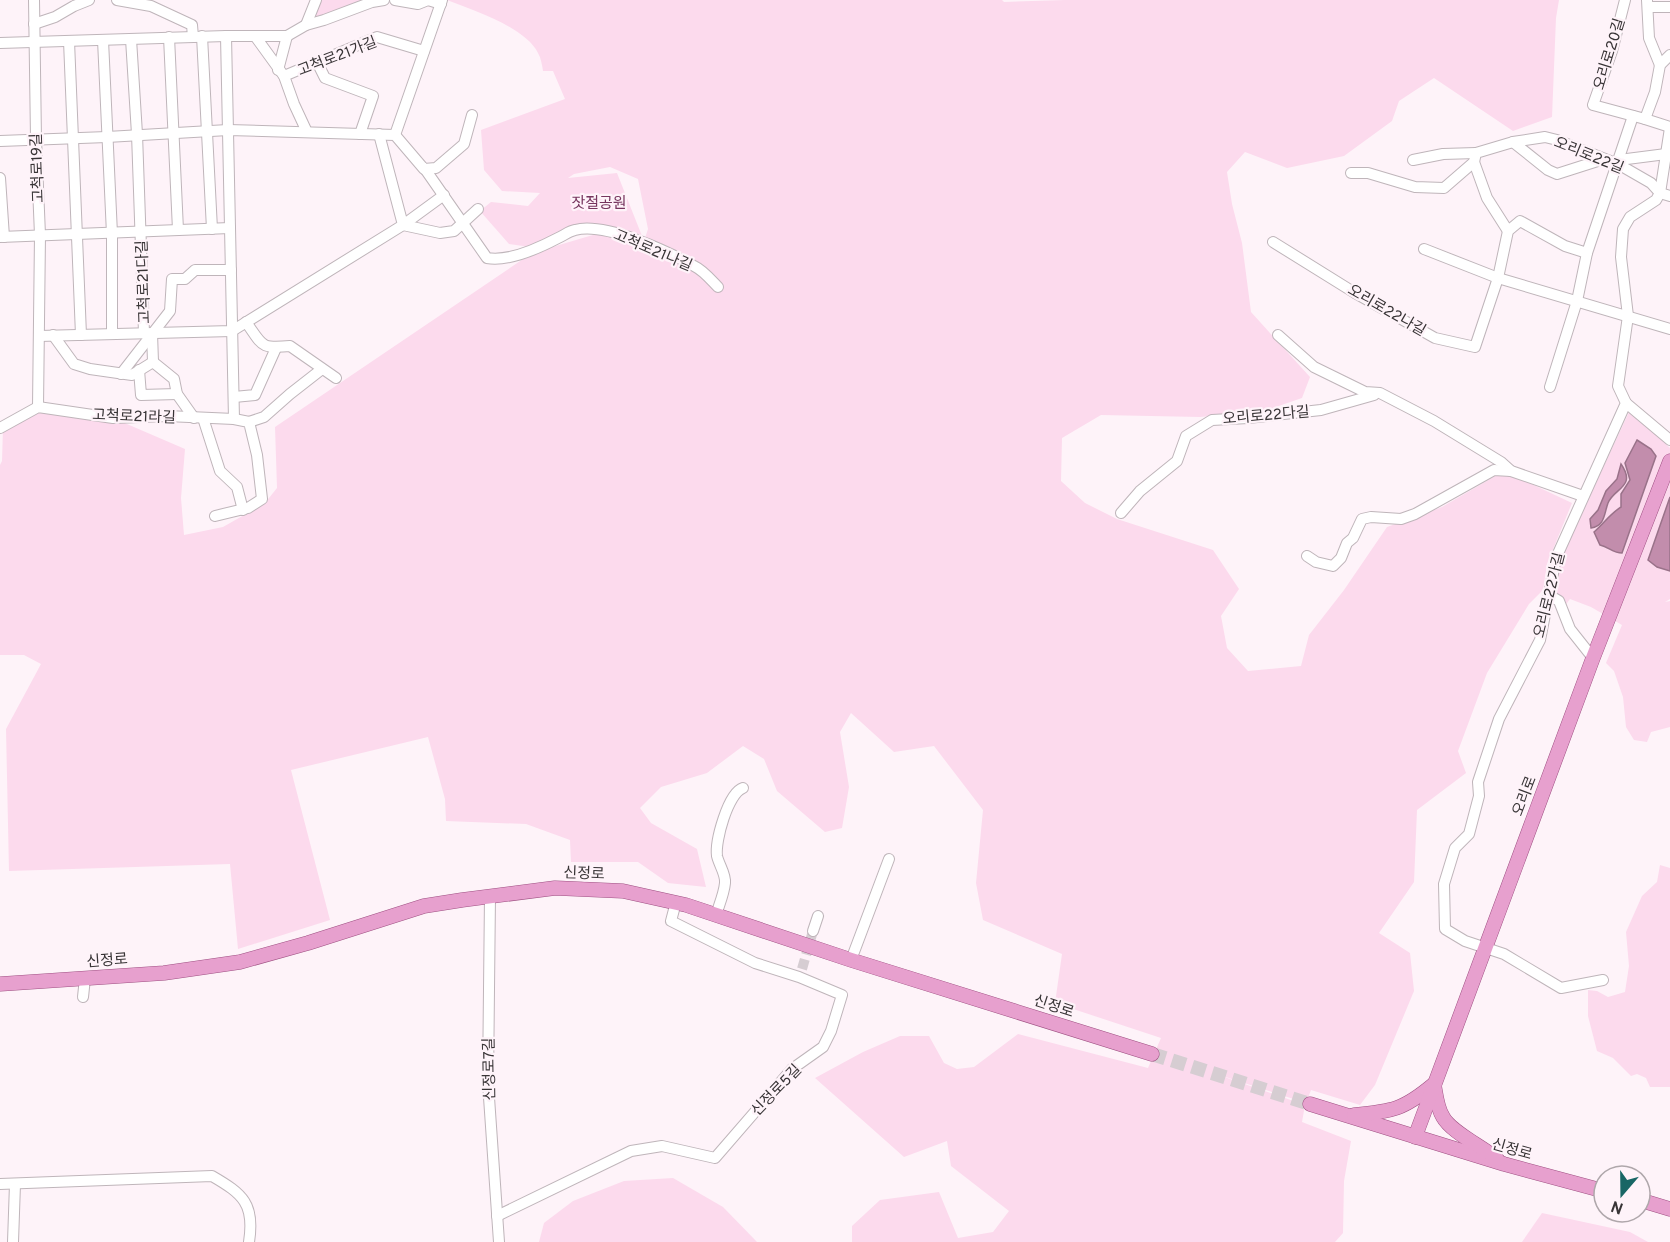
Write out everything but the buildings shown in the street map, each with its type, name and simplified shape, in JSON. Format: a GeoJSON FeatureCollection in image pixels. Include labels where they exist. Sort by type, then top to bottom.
{"type":"FeatureCollection","features":[{"type":"Feature","properties":{"kind":"main road","name":"오리로"},"geometry":{"type":"LineString","coordinates":[[1415,1137],[1593,658],[1670,461]]}},
{"type":"Feature","properties":{"kind":"main road","name":"신정로"},"geometry":{"type":"LineString","coordinates":[[0,984],[164,973],[240,962],[424,906],[490,896],[555,888],[623,891],[676,902],[851,960],[1152,1054]]}},
{"type":"Feature","properties":{"kind":"main road"},"geometry":{"type":"LineString","coordinates":[[1346,1116],[1402,1107],[1413,1102],[1434,1084],[1439,1109],[1444,1119],[1456,1131],[1482,1147],[1503,1164]]}},
{"type":"Feature","properties":{"kind":"main road","name":"신정로"},"geometry":{"type":"LineString","coordinates":[[1310,1104],[1503,1164],[1592,1188]]}},
{"type":"Feature","properties":{"kind":"main road"},"geometry":{"type":"LineString","coordinates":[[1652,1204],[1670,1209]]}},
{"type":"Feature","properties":{"kind":"street","name":"고척로19길"},"geometry":{"type":"LineString","coordinates":[[34,0],[40,235],[38,407]]}},
{"type":"Feature","properties":{"kind":"street"},"geometry":{"type":"LineString","coordinates":[[34,24],[55,17],[89,0]]}},
{"type":"Feature","properties":{"kind":"street"},"geometry":{"type":"LineString","coordinates":[[117,0],[152,3],[192,26],[198,37],[207,130],[212,229]]}},
{"type":"Feature","properties":{"kind":"street"},"geometry":{"type":"LineString","coordinates":[[306,25],[316,0]]}},
{"type":"Feature","properties":{"kind":"street"},"geometry":{"type":"LineString","coordinates":[[0,43],[169,37],[287,36],[306,25],[384,0]]}},
{"type":"Feature","properties":{"kind":"street"},"geometry":{"type":"LineString","coordinates":[[0,141],[207,130],[395,135],[441,2],[428,0],[417,4],[395,0]]}},
{"type":"Feature","properties":{"kind":"street","name":"오리로20길"},"geometry":{"type":"LineString","coordinates":[[1625,0],[1612,51],[1593,105],[1670,128]]}},
{"type":"Feature","properties":{"kind":"street","name":"오리로20길"},"geometry":{"type":"LineString","coordinates":[[1660,65],[1649,38],[1648,4],[1670,8]]}},
{"type":"Feature","properties":{"kind":"street"},"geometry":{"type":"LineString","coordinates":[[226,36],[234,419]]}},
{"type":"Feature","properties":{"kind":"street"},"geometry":{"type":"LineString","coordinates":[[255,36],[281,73],[307,132]]}},
{"type":"Feature","properties":{"kind":"street"},"geometry":{"type":"LineString","coordinates":[[281,73],[287,36]]}},
{"type":"Feature","properties":{"kind":"street"},"geometry":{"type":"LineString","coordinates":[[169,37],[178,230]]}},
{"type":"Feature","properties":{"kind":"street","name":"고척로21가길"},"geometry":{"type":"LineString","coordinates":[[281,73],[317,62],[377,37],[424,51]]}},
{"type":"Feature","properties":{"kind":"street"},"geometry":{"type":"LineString","coordinates":[[131,39],[142,232]]}},
{"type":"Feature","properties":{"kind":"street"},"geometry":{"type":"LineString","coordinates":[[103,40],[112,234],[112,333]]}},
{"type":"Feature","properties":{"kind":"street"},"geometry":{"type":"LineString","coordinates":[[69,41],[81,334]]}},
{"type":"Feature","properties":{"kind":"street"},"geometry":{"type":"LineString","coordinates":[[1645,119],[1655,92],[1660,65],[1670,55]]}},
{"type":"Feature","properties":{"kind":"street"},"geometry":{"type":"LineString","coordinates":[[317,62],[325,78],[373,96],[360,134]]}},
{"type":"Feature","properties":{"kind":"street"},"geometry":{"type":"LineString","coordinates":[[425,169],[436,168],[464,144],[472,115]]}},
{"type":"Feature","properties":{"kind":"street"},"geometry":{"type":"LineString","coordinates":[[1550,387],[1577,301],[1587,253],[1633,116]]}},
{"type":"Feature","properties":{"kind":"street"},"geometry":{"type":"LineString","coordinates":[[1670,128],[1666,154],[1665,195],[1630,217],[1623,229],[1621,257],[1628,316],[1618,386],[1626,403],[1670,440]]}},
{"type":"Feature","properties":{"kind":"street"},"geometry":{"type":"LineString","coordinates":[[379,134],[403,225]]}},
{"type":"Feature","properties":{"kind":"street","name":"고척로21나길"},"geometry":{"type":"LineString","coordinates":[[395,135],[425,169],[487,258],[496,260],[516,255],[541,247],[574,230],[594,229],[623,234],[696,266],[718,287]]}},
{"type":"Feature","properties":{"kind":"street","name":"오리로22길"},"geometry":{"type":"LineString","coordinates":[[1351,173],[1368,173],[1415,187],[1444,188],[1475,157],[1513,142],[1545,137],[1619,162],[1665,195]]}},
{"type":"Feature","properties":{"kind":"street"},"geometry":{"type":"LineString","coordinates":[[1513,142],[1548,170],[1557,174],[1605,159]]}},
{"type":"Feature","properties":{"kind":"street"},"geometry":{"type":"LineString","coordinates":[[1413,160],[1443,154],[1475,157],[1487,198],[1508,231],[1520,222],[1565,246],[1587,253]]}},
{"type":"Feature","properties":{"kind":"street"},"geometry":{"type":"LineString","coordinates":[[1619,162],[1666,154]]}},
{"type":"Feature","properties":{"kind":"street"},"geometry":{"type":"LineString","coordinates":[[0,178],[2,237]]}},
{"type":"Feature","properties":{"kind":"street"},"geometry":{"type":"LineString","coordinates":[[39,336],[232,331],[403,225],[444,195]]}},
{"type":"Feature","properties":{"kind":"street"},"geometry":{"type":"LineString","coordinates":[[403,225],[440,233],[454,231],[478,209]]}},
{"type":"Feature","properties":{"kind":"street","name":"고척로21다길"},"geometry":{"type":"LineString","coordinates":[[2,237],[230,228]]}},
{"type":"Feature","properties":{"kind":"street","name":"오리로22나길"},"geometry":{"type":"LineString","coordinates":[[1273,242],[1355,293],[1435,338],[1475,347],[1498,278],[1508,231]]}},
{"type":"Feature","properties":{"kind":"street","name":"고척로21다길"},"geometry":{"type":"LineString","coordinates":[[142,232],[148,333],[153,362]]}},
{"type":"Feature","properties":{"kind":"street"},"geometry":{"type":"LineString","coordinates":[[1424,249],[1498,278],[1670,329]]}},
{"type":"Feature","properties":{"kind":"street"},"geometry":{"type":"LineString","coordinates":[[121,374],[148,333],[170,311],[172,279],[185,279],[195,270],[231,270]]}},
{"type":"Feature","properties":{"kind":"street"},"geometry":{"type":"LineString","coordinates":[[246,322],[263,346],[276,348],[290,346],[336,378]]}},
{"type":"Feature","properties":{"kind":"street"},"geometry":{"type":"LineString","coordinates":[[53,335],[75,364],[90,369],[132,375],[153,362],[174,379],[177,393],[198,418],[220,471],[237,487],[243,510]]}},
{"type":"Feature","properties":{"kind":"street"},"geometry":{"type":"LineString","coordinates":[[1278,335],[1314,367],[1365,392],[1380,393],[1453,433],[1501,462],[1511,471]]}},
{"type":"Feature","properties":{"kind":"street"},"geometry":{"type":"LineString","coordinates":[[234,397],[255,395],[276,348]]}},
{"type":"Feature","properties":{"kind":"street"},"geometry":{"type":"LineString","coordinates":[[215,516],[243,510],[262,499],[257,455],[249,422],[264,417],[322,369]]}},
{"type":"Feature","properties":{"kind":"street"},"geometry":{"type":"LineString","coordinates":[[139,370],[141,395],[177,393]]}},
{"type":"Feature","properties":{"kind":"street","name":"오리로22다길"},"geometry":{"type":"LineString","coordinates":[[1121,513],[1140,491],[1177,461],[1186,436],[1212,420],[1321,410],[1380,393]]}},
{"type":"Feature","properties":{"kind":"street","name":"오리로22가길"},"geometry":{"type":"LineString","coordinates":[[1485,946],[1465,941],[1445,929],[1444,884],[1455,849],[1468,834],[1479,796],[1478,782],[1498,719],[1540,640],[1556,558],[1582,496],[1626,403]]}},
{"type":"Feature","properties":{"kind":"street"},"geometry":{"type":"LineString","coordinates":[[0,428],[38,407]]}},
{"type":"Feature","properties":{"kind":"street","name":"고척로21라길"},"geometry":{"type":"LineString","coordinates":[[38,407],[113,418],[167,416],[234,419],[249,422]]}},
{"type":"Feature","properties":{"kind":"street"},"geometry":{"type":"LineString","coordinates":[[1307,556],[1316,562],[1333,566],[1341,558],[1347,543],[1353,538],[1362,519],[1371,517],[1401,519],[1415,514],[1494,470],[1511,471],[1582,496]]}},
{"type":"Feature","properties":{"kind":"street"},"geometry":{"type":"LineString","coordinates":[[1549,595],[1559,600],[1570,629],[1593,658]]}},
{"type":"Feature","properties":{"kind":"street"},"geometry":{"type":"LineString","coordinates":[[716,915],[725,883],[717,856],[717,846],[732,797],[737,790],[743,788]]}},
{"type":"Feature","properties":{"kind":"street"},"geometry":{"type":"LineString","coordinates":[[851,960],[889,859]]}},
{"type":"Feature","properties":{"kind":"street","name":"신정로7길"},"geometry":{"type":"LineString","coordinates":[[490,896],[488,1083],[499,1242]]}},
{"type":"Feature","properties":{"kind":"street","name":"신정로5길"},"geometry":{"type":"LineString","coordinates":[[497,1216],[632,1151],[663,1146],[715,1158],[792,1069],[823,1047],[831,1031],[842,995],[800,973],[755,963],[671,921],[676,902]]}},
{"type":"Feature","properties":{"kind":"street"},"geometry":{"type":"LineString","coordinates":[[813,931],[818,916]]}},
{"type":"Feature","properties":{"kind":"street"},"geometry":{"type":"LineString","coordinates":[[1485,946],[1504,954],[1561,988],[1603,980]]}},
{"type":"Feature","properties":{"kind":"street"},"geometry":{"type":"LineString","coordinates":[[83,997],[85,978]]}},
{"type":"Feature","properties":{"kind":"street"},"geometry":{"type":"LineString","coordinates":[[0,1184],[212,1176],[235,1190],[250,1212],[249,1242]]}},
{"type":"Feature","properties":{"kind":"street"},"geometry":{"type":"LineString","coordinates":[[13,1242],[15,1184]]}},
{"type":"Feature","properties":{"kind":"green space"},"geometry":{"type":"Polygon","coordinates":[[[316,0],[369,0],[306,25],[316,0]]]}},
{"type":"Feature","properties":{"kind":"green space","name":"잣절공원"},"geometry":{"type":"Polygon","coordinates":[[[447,0],[1002,0],[1004,2],[1559,0],[1556,18],[1552,117],[1513,131],[1434,78],[1399,101],[1392,121],[1344,156],[1287,168],[1245,152],[1227,172],[1242,243],[1251,312],[1310,377],[1302,398],[1264,411],[1200,417],[1101,415],[1062,438],[1061,481],[1085,503],[1117,519],[1213,550],[1239,589],[1221,616],[1227,648],[1248,671],[1301,666],[1309,635],[1344,590],[1387,527],[1442,507],[1504,471],[1572,503],[1547,564],[1543,590],[1529,604],[1487,673],[1458,751],[1466,773],[1417,810],[1414,882],[1379,933],[1410,953],[1414,991],[1375,1085],[1360,1105],[1311,1090],[1306,1103],[1210,1072],[1305,1105],[1302,1122],[1351,1141],[1344,1181],[1343,1233],[1335,1242],[852,1242],[852,1226],[880,1200],[939,1192],[958,1238],[993,1232],[1009,1211],[951,1166],[947,1141],[904,1157],[815,1078],[863,1052],[900,1036],[929,1036],[944,1063],[957,1069],[974,1067],[1018,1034],[1148,1068],[1161,1038],[1055,1003],[1062,954],[983,920],[976,883],[983,810],[934,746],[894,752],[851,713],[840,732],[849,787],[842,828],[825,832],[777,791],[764,759],[743,746],[707,773],[661,787],[640,808],[651,823],[697,849],[706,887],[668,883],[638,862],[571,862],[570,840],[526,824],[446,821],[445,799],[428,737],[291,770],[330,920],[238,949],[230,864],[9,871],[6,729],[41,664],[24,655],[0,655],[0,465],[3,428],[38,407],[113,418],[185,449],[181,498],[184,535],[223,527],[265,503],[277,488],[275,427],[532,253],[603,232],[563,230],[537,248],[509,244],[480,211],[491,202],[528,206],[540,193],[502,191],[484,170],[481,130],[565,99],[553,71],[543,71],[538,53],[522,35],[497,20],[447,0]],[[610,167],[574,174],[568,178],[617,173],[644,241],[648,229],[638,179],[610,167]]]}},
{"type":"Feature","properties":{"kind":"green space"},"geometry":{"type":"Polygon","coordinates":[[[1630,410],[1670,448],[1670,599],[1665,602],[1670,601],[1670,727],[1651,732],[1647,742],[1634,740],[1626,727],[1623,697],[1614,671],[1606,663],[1622,625],[1591,607],[1570,599],[1564,607],[1551,593],[1558,564],[1630,410]]]}},
{"type":"Feature","properties":{"kind":"green space"},"geometry":{"type":"Polygon","coordinates":[[[1660,865],[1670,868],[1670,1087],[1650,1087],[1646,1078],[1637,1074],[1631,1076],[1613,1058],[1597,1051],[1588,1016],[1588,990],[1597,991],[1608,997],[1625,992],[1629,966],[1626,932],[1642,896],[1657,882],[1660,865]]]}},
{"type":"Feature","properties":{"kind":"green space"},"geometry":{"type":"Polygon","coordinates":[[[673,1178],[723,1207],[757,1242],[539,1242],[544,1223],[573,1201],[624,1181],[673,1178]]]}},
{"type":"Feature","properties":{"kind":"green space"},"geometry":{"type":"Polygon","coordinates":[[[1542,1213],[1630,1232],[1648,1242],[1522,1242],[1542,1213]]]}},
{"type":"Feature","properties":{"kind":"shaded area"},"geometry":{"type":"Polygon","coordinates":[[[1637,440],[1651,449],[1656,456],[1622,553],[1619,553],[1600,545],[1594,532],[1621,507],[1621,494],[1630,480],[1625,463],[1637,440]]]}},
{"type":"Feature","properties":{"kind":"shaded area"},"geometry":{"type":"Polygon","coordinates":[[[1621,464],[1627,478],[1608,503],[1599,525],[1591,528],[1590,519],[1598,510],[1606,491],[1617,479],[1621,464]]]}},
{"type":"Feature","properties":{"kind":"shaded area"},"geometry":{"type":"Polygon","coordinates":[[[1670,497],[1670,571],[1657,567],[1648,560],[1670,497]]]}},
{"type":"Feature","properties":{"kind":"tunnel"},"geometry":{"type":"LineString","coordinates":[[802,969],[813,931]]}},
{"type":"Feature","properties":{"kind":"tunnel"},"geometry":{"type":"LineString","coordinates":[[1152,1054],[1310,1104]]}}]}
